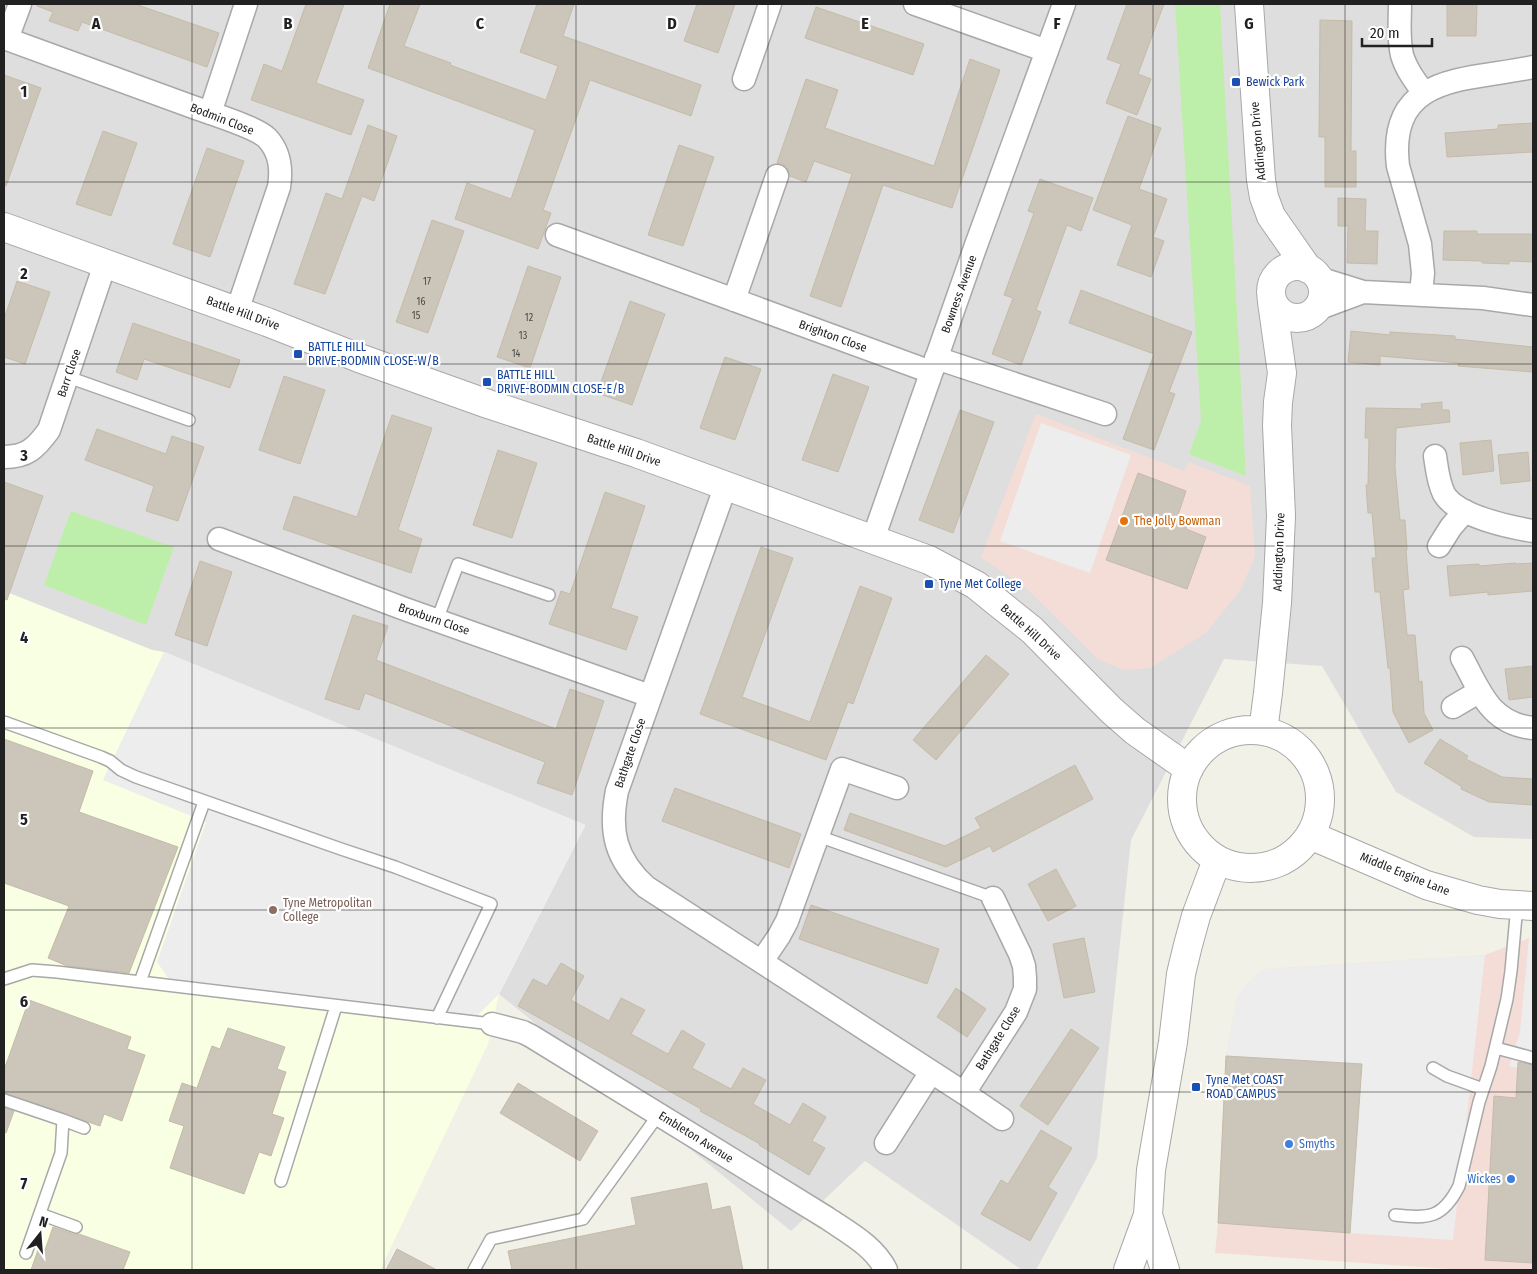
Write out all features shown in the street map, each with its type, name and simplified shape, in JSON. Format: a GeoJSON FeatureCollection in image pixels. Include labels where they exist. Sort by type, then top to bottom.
{"type":"FeatureCollection","features":[{"type":"Feature","properties":{"kind":"street"},"geometry":{"type":"LineString","coordinates":[[6,39],[20,4]]}},
{"type":"Feature","properties":{"kind":"street"},"geometry":{"type":"LineString","coordinates":[[210,113],[246,4]]}},
{"type":"Feature","properties":{"kind":"street"},"geometry":{"type":"LineString","coordinates":[[744,79],[770,4]]}},
{"type":"Feature","properties":{"kind":"street"},"geometry":{"type":"LineString","coordinates":[[915,4],[1047,51]]}},
{"type":"Feature","properties":{"kind":"street","name":"Bowness Avenue"},"geometry":{"type":"LineString","coordinates":[[873,538],[1064,4]]}},
{"type":"Feature","properties":{"kind":"street","name":"Addington Drive"},"geometry":{"type":"LineString","coordinates":[[1249,4],[1260,180],[1264,197],[1271,216],[1313,273]]}},
{"type":"Feature","properties":{"kind":"street"},"geometry":{"type":"LineString","coordinates":[[1400,4],[1400,44],[1402,55],[1411,75],[1424,93]]}},
{"type":"Feature","properties":{"kind":"street","name":"Bodmin Close"},"geometry":{"type":"LineString","coordinates":[[6,39],[210,113],[265,136],[275,148],[280,159],[280,187],[237,311]]}},
{"type":"Feature","properties":{"kind":"street"},"geometry":{"type":"LineString","coordinates":[[1422,294],[1423,265],[1420,244],[1398,166],[1398,139],[1403,118],[1415,100],[1438,86],[1454,81],[1533,67]]}},
{"type":"Feature","properties":{"kind":"street"},"geometry":{"type":"LineString","coordinates":[[734,300],[778,176]]}},
{"type":"Feature","properties":{"kind":"street","name":"Addington Drive"},"geometry":{"type":"LineString","coordinates":[[1262,731],[1269,684],[1280,562],[1281,516],[1277,425],[1282,373],[1272,293],[1271,216]]}},
{"type":"Feature","properties":{"kind":"street","name":"Battle Hill Drive"},"geometry":{"type":"LineString","coordinates":[[4,227],[294,332],[359,358],[726,485],[929,560],[976,585],[1032,630],[1111,710],[1189,769]]}},
{"type":"Feature","properties":{"kind":"street","name":"Brighton Close"},"geometry":{"type":"LineString","coordinates":[[557,236],[734,300],[934,365],[1106,414]]}},
{"type":"Feature","properties":{"kind":"street","name":"Barr Close"},"geometry":{"type":"LineString","coordinates":[[4,457],[26,454],[49,430],[105,264]]}},
{"type":"Feature","properties":{"kind":"street"},"geometry":{"type":"LineString","coordinates":[[1363,292],[1301,318],[1292,318],[1277,310],[1272,293],[1276,276],[1289,267],[1297,266],[1363,292],[1483,298],[1533,305]]}},
{"type":"Feature","properties":{"kind":"street"},"geometry":{"type":"LineString","coordinates":[[1313,273],[1322,285],[1323,293],[1321,301],[1313,312]]}},
{"type":"Feature","properties":{"kind":"street","name":"Addington Drive"},"geometry":{"type":"LineString","coordinates":[[1282,373],[1313,312]]}},
{"type":"Feature","properties":{"kind":"street"},"geometry":{"type":"LineString","coordinates":[[1435,456],[1439,482],[1445,495],[1452,503],[1483,519],[1533,531]]}},
{"type":"Feature","properties":{"kind":"street","name":"Bathgate Close"},"geometry":{"type":"LineString","coordinates":[[726,485],[617,791],[613,823],[620,854],[627,867],[646,887],[1002,1119]]}},
{"type":"Feature","properties":{"kind":"street"},"geometry":{"type":"LineString","coordinates":[[1439,546],[1451,527],[1465,511]]}},
{"type":"Feature","properties":{"kind":"street","name":"Broxburn Close"},"geometry":{"type":"LineString","coordinates":[[219,539],[650,696]]}},
{"type":"Feature","properties":{"kind":"street"},"geometry":{"type":"LineString","coordinates":[[1462,658],[1489,705],[1503,719],[1514,725],[1533,728]]}},
{"type":"Feature","properties":{"kind":"street"},"geometry":{"type":"LineString","coordinates":[[1453,707],[1480,691]]}},
{"type":"Feature","properties":{"kind":"street"},"geometry":{"type":"LineString","coordinates":[[1248,730],[1262,731],[1279,736],[1294,746],[1306,758],[1314,769],[1319,783],[1320,802],[1317,818],[1310,835],[1301,848],[1289,858],[1274,864],[1252,868],[1233,866],[1216,860],[1199,846],[1190,833],[1184,816],[1183,784],[1189,769],[1207,745],[1220,737],[1248,730]]}},
{"type":"Feature","properties":{"kind":"street"},"geometry":{"type":"LineString","coordinates":[[762,961],[780,936],[787,921],[842,769],[897,788]]}},
{"type":"Feature","properties":{"kind":"street","name":"Middle Engine Lane"},"geometry":{"type":"LineString","coordinates":[[1310,835],[1426,885],[1478,900],[1525,906]]}},
{"type":"Feature","properties":{"kind":"street"},"geometry":{"type":"LineString","coordinates":[[1128,1270],[1148,1215],[1151,1170],[1173,1042],[1181,974],[1196,916],[1216,860]]}},
{"type":"Feature","properties":{"kind":"street","name":"Bathgate Close"},"geometry":{"type":"LineString","coordinates":[[964,1093],[1016,1012],[1024,989],[1025,972],[1020,954],[993,898]]}},
{"type":"Feature","properties":{"kind":"street","name":"Embleton Avenue"},"geometry":{"type":"LineString","coordinates":[[492,1024],[532,1036],[827,1218],[871,1249],[880,1258],[886,1270]]}},
{"type":"Feature","properties":{"kind":"street"},"geometry":{"type":"LineString","coordinates":[[886,1144],[931,1072]]}},
{"type":"Feature","properties":{"kind":"street"},"geometry":{"type":"LineString","coordinates":[[1148,1215],[1165,1270]]}},
{"type":"Feature","properties":{"kind":"lane"},"geometry":{"type":"LineString","coordinates":[[68,377],[189,420]]}},
{"type":"Feature","properties":{"kind":"lane"},"geometry":{"type":"LineString","coordinates":[[437,620],[458,564],[549,595]]}},
{"type":"Feature","properties":{"kind":"lane"},"geometry":{"type":"LineString","coordinates":[[4,722],[101,757],[136,777],[395,867],[491,904],[437,1018]]}},
{"type":"Feature","properties":{"kind":"lane"},"geometry":{"type":"LineString","coordinates":[[140,982],[204,802]]}},
{"type":"Feature","properties":{"kind":"lane"},"geometry":{"type":"LineString","coordinates":[[818,836],[993,898]]}},
{"type":"Feature","properties":{"kind":"lane"},"geometry":{"type":"LineString","coordinates":[[1395,1215],[1416,1217],[1439,1212],[1453,1198],[1459,1186],[1478,1102],[1496,1048],[1525,906]]}},
{"type":"Feature","properties":{"kind":"lane"},"geometry":{"type":"LineString","coordinates":[[4,979],[32,970],[492,1024]]}},
{"type":"Feature","properties":{"kind":"lane"},"geometry":{"type":"LineString","coordinates":[[281,1180],[336,1006]]}},
{"type":"Feature","properties":{"kind":"lane"},"geometry":{"type":"LineString","coordinates":[[1496,1048],[1533,1058]]}},
{"type":"Feature","properties":{"kind":"lane"},"geometry":{"type":"LineString","coordinates":[[1433,1068],[1447,1076],[1483,1088]]}},
{"type":"Feature","properties":{"kind":"lane"},"geometry":{"type":"LineString","coordinates":[[4,1100],[84,1128]]}},
{"type":"Feature","properties":{"kind":"lane"},"geometry":{"type":"LineString","coordinates":[[474,1270],[491,1239],[583,1219],[659,1114]]}},
{"type":"Feature","properties":{"kind":"lane"},"geometry":{"type":"LineString","coordinates":[[26,1253],[61,1153],[63,1120]]}},
{"type":"Feature","properties":{"kind":"lane"},"geometry":{"type":"LineString","coordinates":[[40,1214],[76,1227]]}},
{"type":"Feature","properties":{"kind":"shaded area"},"geometry":{"type":"Polygon","coordinates":[[[4,4],[1533,4],[1533,839],[1474,837],[1396,792],[1322,666],[1224,659],[1131,840],[1097,1158],[1036,1270],[1022,1270],[865,1161],[791,1231],[499,994],[585,826],[164,652],[152,650],[4,591],[4,4]]]}},
{"type":"Feature","properties":{"kind":"shaded area","name":"The Jolly Bowman"},"geometry":{"type":"Polygon","coordinates":[[[1036,414],[1184,471],[1188,462],[1250,486],[1255,556],[1241,589],[1206,633],[1150,668],[1124,670],[1099,660],[1027,589],[981,557],[1036,414]]]}},
{"type":"Feature","properties":{"kind":"shaded area"},"geometry":{"type":"Polygon","coordinates":[[[1041,423],[1131,455],[1090,573],[1000,541],[1041,423]]]}},
{"type":"Feature","properties":{"kind":"shaded area","name":"Tyne Metropolitan College"},"geometry":{"type":"Polygon","coordinates":[[[4,591],[152,650],[164,652],[585,825],[499,994],[488,1044],[380,1270],[4,1270],[4,591]]]}},
{"type":"Feature","properties":{"kind":"shaded area"},"geometry":{"type":"Polygon","coordinates":[[[164,652],[585,825],[499,994],[478,1015],[168,978],[157,962],[206,822],[103,780],[164,652]]]}},
{"type":"Feature","properties":{"kind":"shaded area"},"geometry":{"type":"Polygon","coordinates":[[[1529,938],[1533,938],[1533,1068],[1509,1067],[1520,1032],[1529,938]]]}},
{"type":"Feature","properties":{"kind":"shaded area"},"geometry":{"type":"Polygon","coordinates":[[[1533,938],[1533,1270],[1466,1270],[1215,1253],[1226,1056],[1238,995],[1257,974],[1267,969],[1485,955],[1533,938]]]}},
{"type":"Feature","properties":{"kind":"shaded area"},"geometry":{"type":"Polygon","coordinates":[[[1485,955],[1453,1240],[1350,1233],[1226,1056],[1238,995],[1257,974],[1267,969],[1485,955]]]}},
{"type":"Feature","properties":{"kind":"green space"},"geometry":{"type":"Polygon","coordinates":[[[1175,4],[1220,4],[1246,476],[1189,454],[1201,421],[1175,4]]]}},
{"type":"Feature","properties":{"kind":"green space"},"geometry":{"type":"Polygon","coordinates":[[[71,511],[174,547],[146,625],[44,585],[71,511]]]}},
{"type":"Feature","properties":{"kind":"building"},"geometry":{"type":"Polygon","coordinates":[[[37,4],[135,4],[219,33],[207,67],[82,22],[78,31],[49,21],[53,12],[37,6],[37,4]]]}},
{"type":"Feature","properties":{"kind":"building"},"geometry":{"type":"Polygon","coordinates":[[[306,4],[344,4],[316,83],[364,100],[351,135],[251,100],[264,64],[282,71],[306,4]]]}},
{"type":"Feature","properties":{"kind":"building"},"geometry":{"type":"Polygon","coordinates":[[[390,4],[420,4],[404,46],[546,100],[558,66],[520,52],[537,4],[574,4],[563,36],[701,85],[691,116],[590,80],[543,210],[551,213],[538,249],[455,219],[467,183],[511,199],[535,130],[368,68],[390,4]]]}},
{"type":"Feature","properties":{"kind":"building"},"geometry":{"type":"Polygon","coordinates":[[[697,4],[735,4],[718,53],[684,41],[697,4]]]}},
{"type":"Feature","properties":{"kind":"building"},"geometry":{"type":"Polygon","coordinates":[[[1127,4],[1164,4],[1138,74],[1151,79],[1137,115],[1106,103],[1121,64],[1107,59],[1127,4]]]}},
{"type":"Feature","properties":{"kind":"building"},"geometry":{"type":"Polygon","coordinates":[[[1447,4],[1477,4],[1476,36],[1447,36],[1447,4]]]}},
{"type":"Feature","properties":{"kind":"building"},"geometry":{"type":"Polygon","coordinates":[[[816,7],[924,44],[913,75],[805,38],[816,7]]]}},
{"type":"Feature","properties":{"kind":"building"},"geometry":{"type":"Polygon","coordinates":[[[1320,20],[1352,21],[1351,151],[1356,151],[1356,187],[1325,187],[1325,137],[1319,137],[1320,20]]]}},
{"type":"Feature","properties":{"kind":"building"},"geometry":{"type":"Polygon","coordinates":[[[970,59],[1000,70],[952,208],[883,185],[841,307],[810,296],[852,174],[814,161],[806,182],[790,176],[787,167],[777,163],[806,79],[838,90],[825,128],[934,166],[970,59]]]}},
{"type":"Feature","properties":{"kind":"building"},"geometry":{"type":"Polygon","coordinates":[[[4,75],[41,88],[6,186],[4,186],[4,75]]]}},
{"type":"Feature","properties":{"kind":"building"},"geometry":{"type":"Polygon","coordinates":[[[1128,116],[1161,128],[1139,189],[1167,199],[1153,237],[1164,241],[1151,277],[1117,265],[1132,225],[1093,210],[1128,116]]]}},
{"type":"Feature","properties":{"kind":"building"},"geometry":{"type":"Polygon","coordinates":[[[1533,123],[1533,152],[1447,157],[1445,133],[1498,129],[1498,125],[1533,123]]]}},
{"type":"Feature","properties":{"kind":"building"},"geometry":{"type":"Polygon","coordinates":[[[368,125],[397,136],[374,201],[362,196],[325,294],[294,284],[326,193],[342,199],[368,125]]]}},
{"type":"Feature","properties":{"kind":"building"},"geometry":{"type":"Polygon","coordinates":[[[103,131],[137,143],[111,216],[76,204],[103,131]]]}},
{"type":"Feature","properties":{"kind":"building"},"geometry":{"type":"Polygon","coordinates":[[[679,145],[714,157],[683,246],[648,235],[679,145]]]}},
{"type":"Feature","properties":{"kind":"building"},"geometry":{"type":"Polygon","coordinates":[[[207,148],[244,161],[210,257],[173,244],[207,148]]]}},
{"type":"Feature","properties":{"kind":"building"},"geometry":{"type":"Polygon","coordinates":[[[1040,179],[1093,198],[1081,231],[1067,225],[1036,310],[1041,312],[1021,365],[992,354],[1013,298],[1004,295],[1034,213],[1028,211],[1040,179]]]}},
{"type":"Feature","properties":{"kind":"building"},"geometry":{"type":"Polygon","coordinates":[[[1338,198],[1366,199],[1365,231],[1378,231],[1377,264],[1347,263],[1348,226],[1338,226],[1338,198]]]}},
{"type":"Feature","properties":{"kind":"building"},"geometry":{"type":"Polygon","coordinates":[[[432,220],[464,231],[428,333],[396,322],[432,220]]]}},
{"type":"Feature","properties":{"kind":"building"},"geometry":{"type":"Polygon","coordinates":[[[1444,231],[1477,231],[1477,234],[1533,234],[1533,262],[1509,261],[1509,264],[1443,260],[1444,231]]]}},
{"type":"Feature","properties":{"kind":"building"},"geometry":{"type":"Polygon","coordinates":[[[528,266],[561,277],[530,368],[497,357],[528,266]]]}},
{"type":"Feature","properties":{"kind":"building"},"geometry":{"type":"Polygon","coordinates":[[[17,281],[50,292],[25,364],[4,357],[4,319],[17,281]]]}},
{"type":"Feature","properties":{"kind":"building"},"geometry":{"type":"Polygon","coordinates":[[[1081,290],[1192,332],[1169,392],[1175,394],[1154,450],[1123,439],[1154,354],[1069,323],[1081,290]]]}},
{"type":"Feature","properties":{"kind":"building"},"geometry":{"type":"Polygon","coordinates":[[[630,301],[665,314],[632,405],[597,393],[630,301]]]}},
{"type":"Feature","properties":{"kind":"building"},"geometry":{"type":"Polygon","coordinates":[[[133,323],[240,360],[230,388],[144,359],[137,380],[116,372],[133,323]]]}},
{"type":"Feature","properties":{"kind":"building"},"geometry":{"type":"Polygon","coordinates":[[[1351,331],[1390,335],[1390,332],[1455,336],[1455,339],[1533,347],[1533,372],[1458,366],[1459,363],[1380,356],[1380,365],[1348,362],[1351,331]]]}},
{"type":"Feature","properties":{"kind":"building"},"geometry":{"type":"Polygon","coordinates":[[[725,357],[761,369],[735,440],[700,428],[725,357]]]}},
{"type":"Feature","properties":{"kind":"building"},"geometry":{"type":"Polygon","coordinates":[[[833,374],[869,387],[838,472],[802,460],[833,374]]]}},
{"type":"Feature","properties":{"kind":"building"},"geometry":{"type":"Polygon","coordinates":[[[284,376],[325,390],[300,464],[259,450],[284,376]]]}},
{"type":"Feature","properties":{"kind":"building"},"geometry":{"type":"Polygon","coordinates":[[[1442,402],[1442,410],[1449,410],[1450,422],[1396,428],[1395,467],[1400,520],[1405,520],[1407,550],[1409,589],[1403,590],[1407,635],[1415,635],[1419,682],[1422,681],[1424,713],[1433,730],[1409,743],[1393,712],[1390,668],[1388,668],[1380,592],[1375,592],[1372,558],[1376,558],[1372,513],[1368,513],[1366,485],[1368,485],[1369,438],[1365,438],[1366,408],[1422,409],[1421,404],[1442,402]]]}},
{"type":"Feature","properties":{"kind":"building"},"geometry":{"type":"Polygon","coordinates":[[[960,410],[994,422],[953,533],[919,520],[960,410]]]}},
{"type":"Feature","properties":{"kind":"building"},"geometry":{"type":"Polygon","coordinates":[[[392,415],[432,428],[398,530],[422,539],[411,573],[283,529],[294,496],[357,517],[392,415]]]}},
{"type":"Feature","properties":{"kind":"building"},"geometry":{"type":"Polygon","coordinates":[[[97,429],[166,454],[172,436],[204,447],[178,521],[146,511],[154,486],[85,460],[97,429]]]}},
{"type":"Feature","properties":{"kind":"building"},"geometry":{"type":"Polygon","coordinates":[[[1491,440],[1494,471],[1463,475],[1460,443],[1491,440]]]}},
{"type":"Feature","properties":{"kind":"building"},"geometry":{"type":"Polygon","coordinates":[[[498,450],[537,463],[512,538],[473,525],[498,450]]]}},
{"type":"Feature","properties":{"kind":"building"},"geometry":{"type":"Polygon","coordinates":[[[1528,452],[1530,481],[1501,484],[1498,455],[1528,452]]]}},
{"type":"Feature","properties":{"kind":"building"},"geometry":{"type":"Polygon","coordinates":[[[1138,473],[1186,491],[1177,518],[1188,522],[1186,529],[1206,537],[1187,589],[1106,560],[1138,473]]]}},
{"type":"Feature","properties":{"kind":"building"},"geometry":{"type":"Polygon","coordinates":[[[4,482],[43,496],[7,600],[4,599],[4,482]]]}},
{"type":"Feature","properties":{"kind":"building"},"geometry":{"type":"Polygon","coordinates":[[[605,492],[645,506],[611,608],[638,617],[626,650],[549,624],[561,591],[570,594],[605,492]]]}},
{"type":"Feature","properties":{"kind":"building"},"geometry":{"type":"Polygon","coordinates":[[[761,547],[793,558],[742,697],[810,722],[860,586],[892,598],[853,704],[848,702],[826,760],[700,714],[761,547]]]}},
{"type":"Feature","properties":{"kind":"building"},"geometry":{"type":"Polygon","coordinates":[[[200,561],[232,572],[207,646],[175,635],[200,561]]]}},
{"type":"Feature","properties":{"kind":"building"},"geometry":{"type":"Polygon","coordinates":[[[1533,563],[1533,591],[1488,595],[1488,592],[1450,596],[1447,566],[1533,563]]]}},
{"type":"Feature","properties":{"kind":"building"},"geometry":{"type":"Polygon","coordinates":[[[353,615],[388,626],[376,660],[556,729],[570,689],[604,701],[572,795],[537,783],[545,762],[365,693],[359,710],[325,699],[353,615]]]}},
{"type":"Feature","properties":{"kind":"building"},"geometry":{"type":"Polygon","coordinates":[[[986,655],[1009,674],[936,760],[913,740],[986,655]]]}},
{"type":"Feature","properties":{"kind":"building"},"geometry":{"type":"Polygon","coordinates":[[[1533,666],[1533,697],[1509,700],[1505,669],[1533,666]]]}},
{"type":"Feature","properties":{"kind":"building"},"geometry":{"type":"Polygon","coordinates":[[[4,739],[93,771],[79,812],[178,847],[129,973],[67,966],[48,958],[69,906],[4,883],[4,739]]]}},
{"type":"Feature","properties":{"kind":"building"},"geometry":{"type":"Polygon","coordinates":[[[1440,739],[1468,756],[1466,759],[1502,777],[1533,779],[1533,805],[1489,802],[1461,789],[1462,787],[1424,763],[1440,739]]]}},
{"type":"Feature","properties":{"kind":"building"},"geometry":{"type":"Polygon","coordinates":[[[1075,765],[1093,799],[993,852],[990,846],[946,867],[844,830],[850,813],[945,846],[981,828],[975,818],[1075,765]]]}},
{"type":"Feature","properties":{"kind":"building"},"geometry":{"type":"Polygon","coordinates":[[[675,788],[801,834],[789,868],[662,821],[675,788]]]}},
{"type":"Feature","properties":{"kind":"building"},"geometry":{"type":"Polygon","coordinates":[[[1056,869],[1076,906],[1048,921],[1028,884],[1056,869]]]}},
{"type":"Feature","properties":{"kind":"building"},"geometry":{"type":"Polygon","coordinates":[[[811,905],[939,949],[927,984],[799,939],[811,905]]]}},
{"type":"Feature","properties":{"kind":"building"},"geometry":{"type":"Polygon","coordinates":[[[1084,938],[1095,992],[1064,998],[1053,944],[1084,938]]]}},
{"type":"Feature","properties":{"kind":"building"},"geometry":{"type":"Polygon","coordinates":[[[561,963],[584,976],[571,1000],[609,1021],[621,998],[645,1010],[631,1034],[668,1054],[682,1030],[705,1044],[692,1068],[731,1089],[743,1068],[766,1080],[753,1104],[790,1125],[803,1103],[826,1117],[812,1141],[825,1148],[809,1175],[760,1144],[700,1111],[701,1109],[518,1006],[533,979],[547,986],[561,963]]]}},
{"type":"Feature","properties":{"kind":"building"},"geometry":{"type":"Polygon","coordinates":[[[956,988],[986,1009],[967,1037],[937,1017],[956,988]]]}},
{"type":"Feature","properties":{"kind":"building"},"geometry":{"type":"Polygon","coordinates":[[[29,1000],[131,1037],[127,1049],[145,1055],[122,1121],[104,1114],[100,1126],[4,1093],[4,1070],[29,1000]]]}},
{"type":"Feature","properties":{"kind":"building"},"geometry":{"type":"Polygon","coordinates":[[[228,1028],[285,1047],[277,1069],[286,1072],[272,1114],[284,1118],[271,1156],[259,1152],[244,1194],[170,1168],[184,1126],[169,1121],[182,1083],[197,1088],[212,1046],[220,1049],[228,1028]]]}},
{"type":"Feature","properties":{"kind":"building"},"geometry":{"type":"Polygon","coordinates":[[[1071,1029],[1099,1048],[1048,1125],[1020,1106],[1071,1029]]]}},
{"type":"Feature","properties":{"kind":"building","name":"Smyths"},"geometry":{"type":"Polygon","coordinates":[[[1226,1056],[1362,1064],[1350,1233],[1218,1223],[1226,1056]]]}},
{"type":"Feature","properties":{"kind":"building","name":"Wickes"},"geometry":{"type":"Polygon","coordinates":[[[1518,1062],[1533,1065],[1533,1263],[1485,1260],[1494,1096],[1516,1098],[1518,1062]]]}},
{"type":"Feature","properties":{"kind":"building"},"geometry":{"type":"Polygon","coordinates":[[[518,1083],[598,1131],[580,1161],[500,1113],[518,1083]]]}},
{"type":"Feature","properties":{"kind":"building"},"geometry":{"type":"Polygon","coordinates":[[[4,1108],[14,1111],[6,1133],[4,1132],[4,1108]]]}},
{"type":"Feature","properties":{"kind":"building"},"geometry":{"type":"Polygon","coordinates":[[[1041,1130],[1072,1148],[1048,1187],[1057,1193],[1030,1241],[981,1214],[1001,1180],[1008,1184],[1041,1130]]]}},
{"type":"Feature","properties":{"kind":"building"},"geometry":{"type":"Polygon","coordinates":[[[707,1183],[712,1210],[730,1206],[743,1270],[512,1270],[508,1251],[636,1225],[631,1198],[707,1183]]]}},
{"type":"Feature","properties":{"kind":"building"},"geometry":{"type":"Polygon","coordinates":[[[53,1227],[130,1252],[123,1270],[31,1270],[39,1247],[45,1250],[53,1227]]]}},
{"type":"Feature","properties":{"kind":"building"},"geometry":{"type":"Polygon","coordinates":[[[397,1249],[437,1270],[386,1270],[397,1249]]]}},
{"type":"Feature","properties":{"kind":"place","name":"Bewick Park"},"geometry":{"type":"Point","coordinates":[1236,82]}},
{"type":"Feature","properties":{"kind":"place","name":"BATTLE HILL DRIVE-BODMIN CLOSE-W/B"},"geometry":{"type":"Point","coordinates":[298,354]}},
{"type":"Feature","properties":{"kind":"place","name":"BATTLE HILL DRIVE-BODMIN CLOSE-E/B"},"geometry":{"type":"Point","coordinates":[487,382]}},
{"type":"Feature","properties":{"kind":"place","name":"The Jolly Bowman"},"geometry":{"type":"Point","coordinates":[1124,521]}},
{"type":"Feature","properties":{"kind":"place","name":"Tyne Met College"},"geometry":{"type":"Point","coordinates":[929,584]}},
{"type":"Feature","properties":{"kind":"place","name":"Tyne Metropolitan College"},"geometry":{"type":"Point","coordinates":[273,910]}},
{"type":"Feature","properties":{"kind":"place","name":"Tyne Met COAST ROAD CAMPUS"},"geometry":{"type":"Point","coordinates":[1196,1087]}},
{"type":"Feature","properties":{"kind":"place","name":"Smyths"},"geometry":{"type":"Point","coordinates":[1289,1144]}},
{"type":"Feature","properties":{"kind":"place","name":"Wickes"},"geometry":{"type":"Point","coordinates":[1511,1179]}}]}
